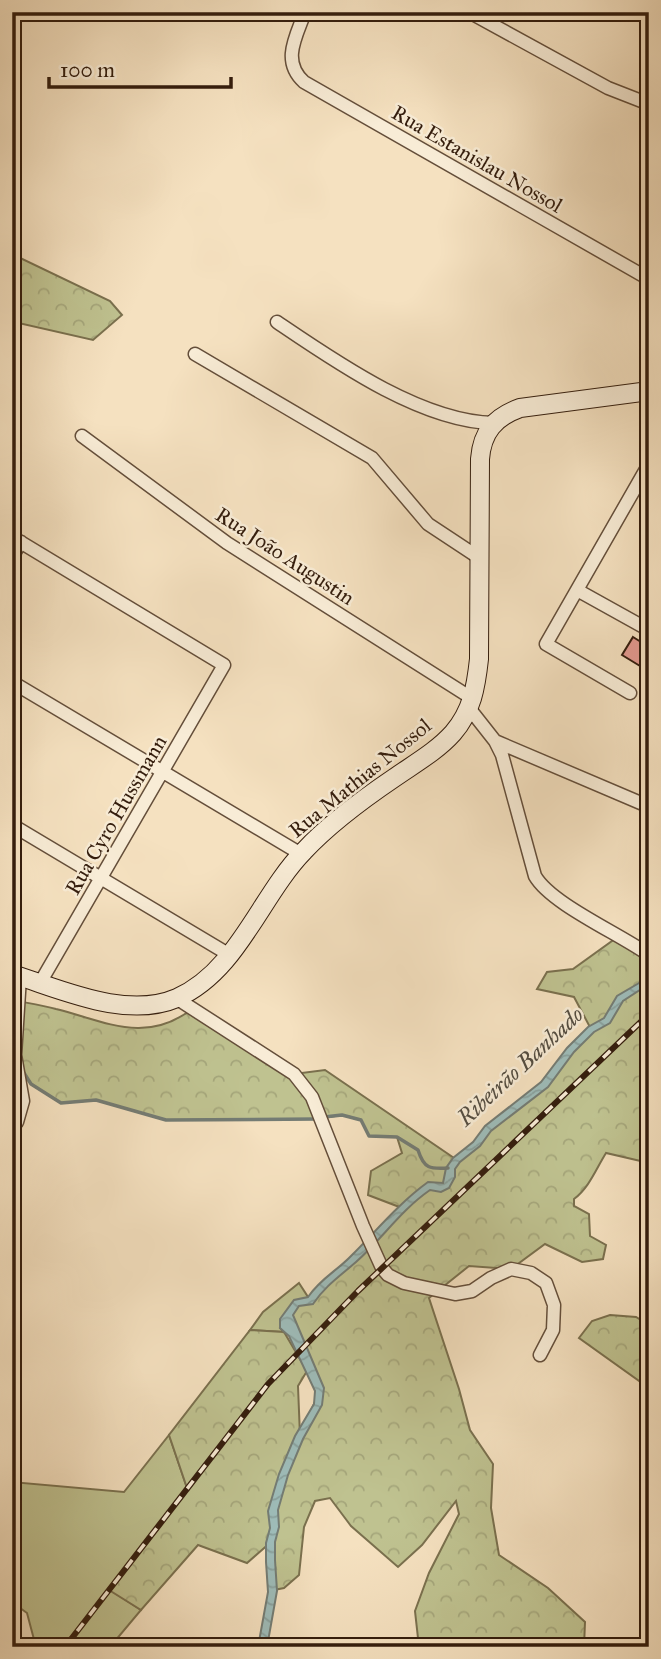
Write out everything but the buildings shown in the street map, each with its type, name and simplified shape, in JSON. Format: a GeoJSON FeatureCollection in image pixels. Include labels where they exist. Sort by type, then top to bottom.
{"type":"FeatureCollection","features":[{"type":"Feature","properties":{"kind":"street","name":"Rua Estanislau Nossol"},"geometry":{"type":"LineString","coordinates":[[305,12],[292,45],[291,66],[304,82],[649,279]]}},
{"type":"Feature","properties":{"kind":"street"},"geometry":{"type":"LineString","coordinates":[[469,12],[608,88],[649,104]]}},
{"type":"Feature","properties":{"kind":"street"},"geometry":{"type":"LineString","coordinates":[[277,322],[329,358],[397,394],[444,415],[477,423],[494,423],[520,408],[649,391]]}},
{"type":"Feature","properties":{"kind":"street"},"geometry":{"type":"LineString","coordinates":[[195,354],[372,457],[428,524],[481,559]]}},
{"type":"Feature","properties":{"kind":"street","name":"Rua Mathias Nossol"},"geometry":{"type":"LineString","coordinates":[[16,976],[95,1000],[115,1003],[147,1004],[176,998],[200,984],[228,954],[301,854],[360,803],[438,747],[453,732],[471,703],[480,648],[480,458],[483,440],[494,423]]}},
{"type":"Feature","properties":{"kind":"street","name":"Rua João Augustin"},"geometry":{"type":"LineString","coordinates":[[82,436],[227,543],[471,703],[495,741]]}},
{"type":"Feature","properties":{"kind":"street"},"geometry":{"type":"LineString","coordinates":[[630,693],[546,645],[577,590],[643,487],[649,464]]}},
{"type":"Feature","properties":{"kind":"street"},"geometry":{"type":"LineString","coordinates":[[12,557],[17,539]]}},
{"type":"Feature","properties":{"kind":"street","name":"Rua Cyro Hussmann"},"geometry":{"type":"LineString","coordinates":[[17,539],[224,665],[40,983]]}},
{"type":"Feature","properties":{"kind":"street"},"geometry":{"type":"LineString","coordinates":[[577,590],[649,630]]}},
{"type":"Feature","properties":{"kind":"street"},"geometry":{"type":"LineString","coordinates":[[12,682],[301,854]]}},
{"type":"Feature","properties":{"kind":"street"},"geometry":{"type":"LineString","coordinates":[[495,741],[642,804],[649,799]]}},
{"type":"Feature","properties":{"kind":"street"},"geometry":{"type":"LineString","coordinates":[[495,741],[507,770],[539,883],[555,897],[649,956]]}},
{"type":"Feature","properties":{"kind":"street"},"geometry":{"type":"LineString","coordinates":[[12,825],[228,954]]}},
{"type":"Feature","properties":{"kind":"street"},"geometry":{"type":"LineString","coordinates":[[12,1125],[17,1122],[23,1101],[15,1055],[16,976]]}},
{"type":"Feature","properties":{"kind":"street"},"geometry":{"type":"LineString","coordinates":[[176,998],[294,1074],[312,1097],[363,1226],[388,1275],[404,1283],[455,1294],[472,1291],[511,1269],[531,1273],[546,1283],[554,1305],[553,1330],[540,1354]]}},
{"type":"Feature","properties":{"kind":"green space"},"geometry":{"type":"Polygon","coordinates":[[[12,254],[110,301],[122,315],[93,340],[14,322],[12,254]]]}},
{"type":"Feature","properties":{"kind":"green space"},"geometry":{"type":"Polygon","coordinates":[[[619,936],[641,950],[649,942],[649,1163],[606,1153],[588,1184],[574,1199],[574,1206],[589,1214],[590,1236],[606,1245],[603,1259],[582,1262],[545,1244],[511,1269],[469,1266],[429,1298],[470,1430],[493,1464],[491,1508],[499,1555],[548,1588],[585,1622],[584,1647],[419,1647],[415,1611],[429,1573],[459,1514],[456,1501],[422,1545],[398,1567],[351,1526],[330,1498],[315,1501],[304,1527],[299,1575],[284,1588],[274,1590],[271,1542],[247,1563],[198,1545],[141,1610],[109,1590],[187,1488],[169,1435],[250,1330],[284,1332],[307,1371],[298,1386],[300,1436],[321,1388],[286,1318],[297,1303],[311,1300],[402,1208],[368,1195],[371,1171],[402,1153],[397,1137],[369,1136],[361,1120],[342,1115],[316,1119],[166,1120],[96,1100],[61,1103],[31,1084],[18,1065],[12,1063],[12,1000],[108,1024],[141,1028],[175,1020],[192,1009],[294,1074],[325,1070],[457,1160],[489,1129],[545,1084],[591,1029],[574,997],[537,989],[547,972],[573,969],[619,936]]]}},
{"type":"Feature","properties":{"kind":"green space"},"geometry":{"type":"Polygon","coordinates":[[[299,1283],[308,1297],[280,1328],[284,1332],[250,1330],[263,1312],[299,1283]]]}},
{"type":"Feature","properties":{"kind":"green space"},"geometry":{"type":"Polygon","coordinates":[[[610,1315],[636,1317],[649,1325],[649,1388],[579,1338],[592,1321],[610,1315]]]}},
{"type":"Feature","properties":{"kind":"green space"},"geometry":{"type":"Polygon","coordinates":[[[169,1435],[187,1488],[109,1589],[141,1610],[110,1647],[36,1647],[27,1613],[12,1602],[12,1482],[124,1492],[169,1435]]]}},
{"type":"Feature","properties":{"kind":"water"},"geometry":{"type":"Polygon","coordinates":[[[649,973],[649,984],[623,1001],[610,1023],[594,1032],[574,1052],[548,1087],[491,1131],[480,1146],[460,1162],[449,1188],[441,1192],[430,1190],[420,1198],[328,1286],[313,1304],[299,1306],[293,1315],[324,1388],[322,1405],[303,1439],[288,1475],[278,1510],[279,1527],[275,1542],[277,1591],[267,1647],[258,1647],[268,1592],[268,1511],[279,1474],[295,1436],[314,1404],[315,1391],[289,1336],[280,1328],[280,1319],[294,1300],[308,1297],[417,1190],[428,1182],[443,1183],[446,1168],[453,1158],[473,1142],[485,1126],[541,1082],[567,1048],[588,1027],[604,1018],[617,996],[639,983],[649,973]]]}},
{"type":"Feature","properties":{"kind":"waterway"},"geometry":{"type":"LineString","coordinates":[[24,1073],[31,1084],[61,1103],[96,1100],[166,1120],[317,1119]]}},
{"type":"Feature","properties":{"kind":"waterway"},"geometry":{"type":"LineString","coordinates":[[324,1117],[342,1115],[361,1120],[369,1136],[397,1137],[418,1150],[428,1166],[448,1168]]}},
{"type":"Feature","properties":{"kind":"railway"},"geometry":{"type":"LineString","coordinates":[[65,1647],[268,1384],[358,1291],[649,1014]]}},
{"type":"Feature","properties":{"kind":"water label","name":"Ribeirão Banhado"},"geometry":{"type":"Point","coordinates":[520,1066]}}]}
